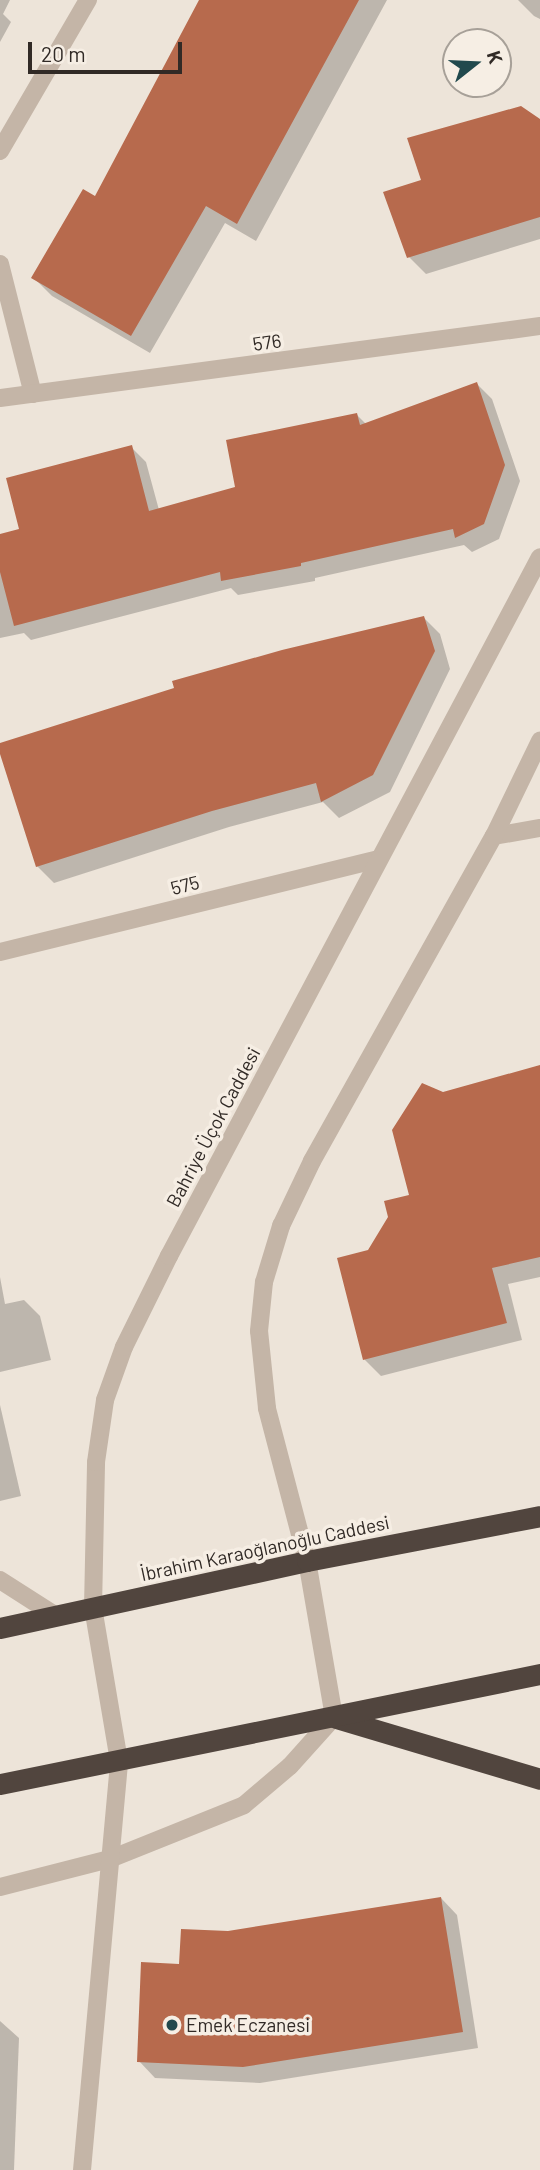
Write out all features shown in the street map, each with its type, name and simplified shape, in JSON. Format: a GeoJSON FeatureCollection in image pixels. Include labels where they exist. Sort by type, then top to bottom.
{"type":"FeatureCollection","features":[{"type":"Feature","properties":{"kind":"highway","name":"İbrahim Karaoğlanoğlu Caddesi"},"geometry":{"type":"LineString","coordinates":[[0,1628],[307,1560],[540,1516]]}},
{"type":"Feature","properties":{"kind":"highway"},"geometry":{"type":"LineString","coordinates":[[0,1784],[540,1674]]}},
{"type":"Feature","properties":{"kind":"highway"},"geometry":{"type":"LineString","coordinates":[[334,1717],[540,1779]]}},
{"type":"Feature","properties":{"kind":"street"},"geometry":{"type":"LineString","coordinates":[[0,151],[88,0]]}},
{"type":"Feature","properties":{"kind":"street"},"geometry":{"type":"LineString","coordinates":[[0,264],[33,394]]}},
{"type":"Feature","properties":{"kind":"street","name":"576"},"geometry":{"type":"LineString","coordinates":[[0,398],[540,326]]}},
{"type":"Feature","properties":{"kind":"street","name":"Bahriye Üçok Caddesi"},"geometry":{"type":"LineString","coordinates":[[82,2170],[119,1761],[93,1608],[96,1462],[105,1400],[124,1347],[175,1244],[540,557]]}},
{"type":"Feature","properties":{"kind":"street"},"geometry":{"type":"LineString","coordinates":[[0,1887],[110,1858],[244,1805],[290,1766],[334,1717],[307,1560],[267,1408],[260,1331],[264,1282],[281,1226],[312,1161],[494,836],[540,741]]}},
{"type":"Feature","properties":{"kind":"street"},"geometry":{"type":"LineString","coordinates":[[494,836],[540,828]]}},
{"type":"Feature","properties":{"kind":"street","name":"575"},"geometry":{"type":"LineString","coordinates":[[0,952],[379,859]]}},
{"type":"Feature","properties":{"kind":"street"},"geometry":{"type":"LineString","coordinates":[[0,1580],[57,1616]]}},
{"type":"Feature","properties":{"kind":"building"},"geometry":{"type":"Polygon","coordinates":[[[199,0],[359,0],[237,224],[206,206],[131,336],[31,278],[83,189],[95,196],[199,0]]]}},
{"type":"Feature","properties":{"kind":"building"},"geometry":{"type":"Polygon","coordinates":[[[521,106],[540,119],[540,217],[407,258],[383,192],[421,180],[407,138],[521,106]]]}},
{"type":"Feature","properties":{"kind":"building"},"geometry":{"type":"Polygon","coordinates":[[[477,382],[505,465],[484,524],[455,538],[453,529],[301,563],[301,566],[221,581],[220,572],[14,626],[0,572],[0,534],[19,529],[6,478],[132,445],[149,511],[235,487],[226,440],[357,413],[360,425],[477,382]]]}},
{"type":"Feature","properties":{"kind":"building"},"geometry":{"type":"Polygon","coordinates":[[[424,616],[435,651],[373,775],[321,802],[316,783],[212,811],[36,867],[0,754],[0,743],[174,688],[172,681],[282,650],[424,616]]]}},
{"type":"Feature","properties":{"kind":"building"},"geometry":{"type":"Polygon","coordinates":[[[540,1065],[540,1257],[492,1268],[507,1323],[363,1360],[337,1258],[368,1250],[388,1217],[384,1201],[409,1195],[392,1130],[422,1083],[443,1092],[540,1065]]]}},
{"type":"Feature","properties":{"kind":"building"},"geometry":{"type":"Polygon","coordinates":[[[441,1897],[463,2032],[243,2067],[137,2062],[141,1962],[179,1964],[181,1929],[228,1931],[441,1897]]]}},
{"type":"Feature","properties":{"kind":"place","name":"Emek Eczanesi"},"geometry":{"type":"Point","coordinates":[172,2025]}}]}
